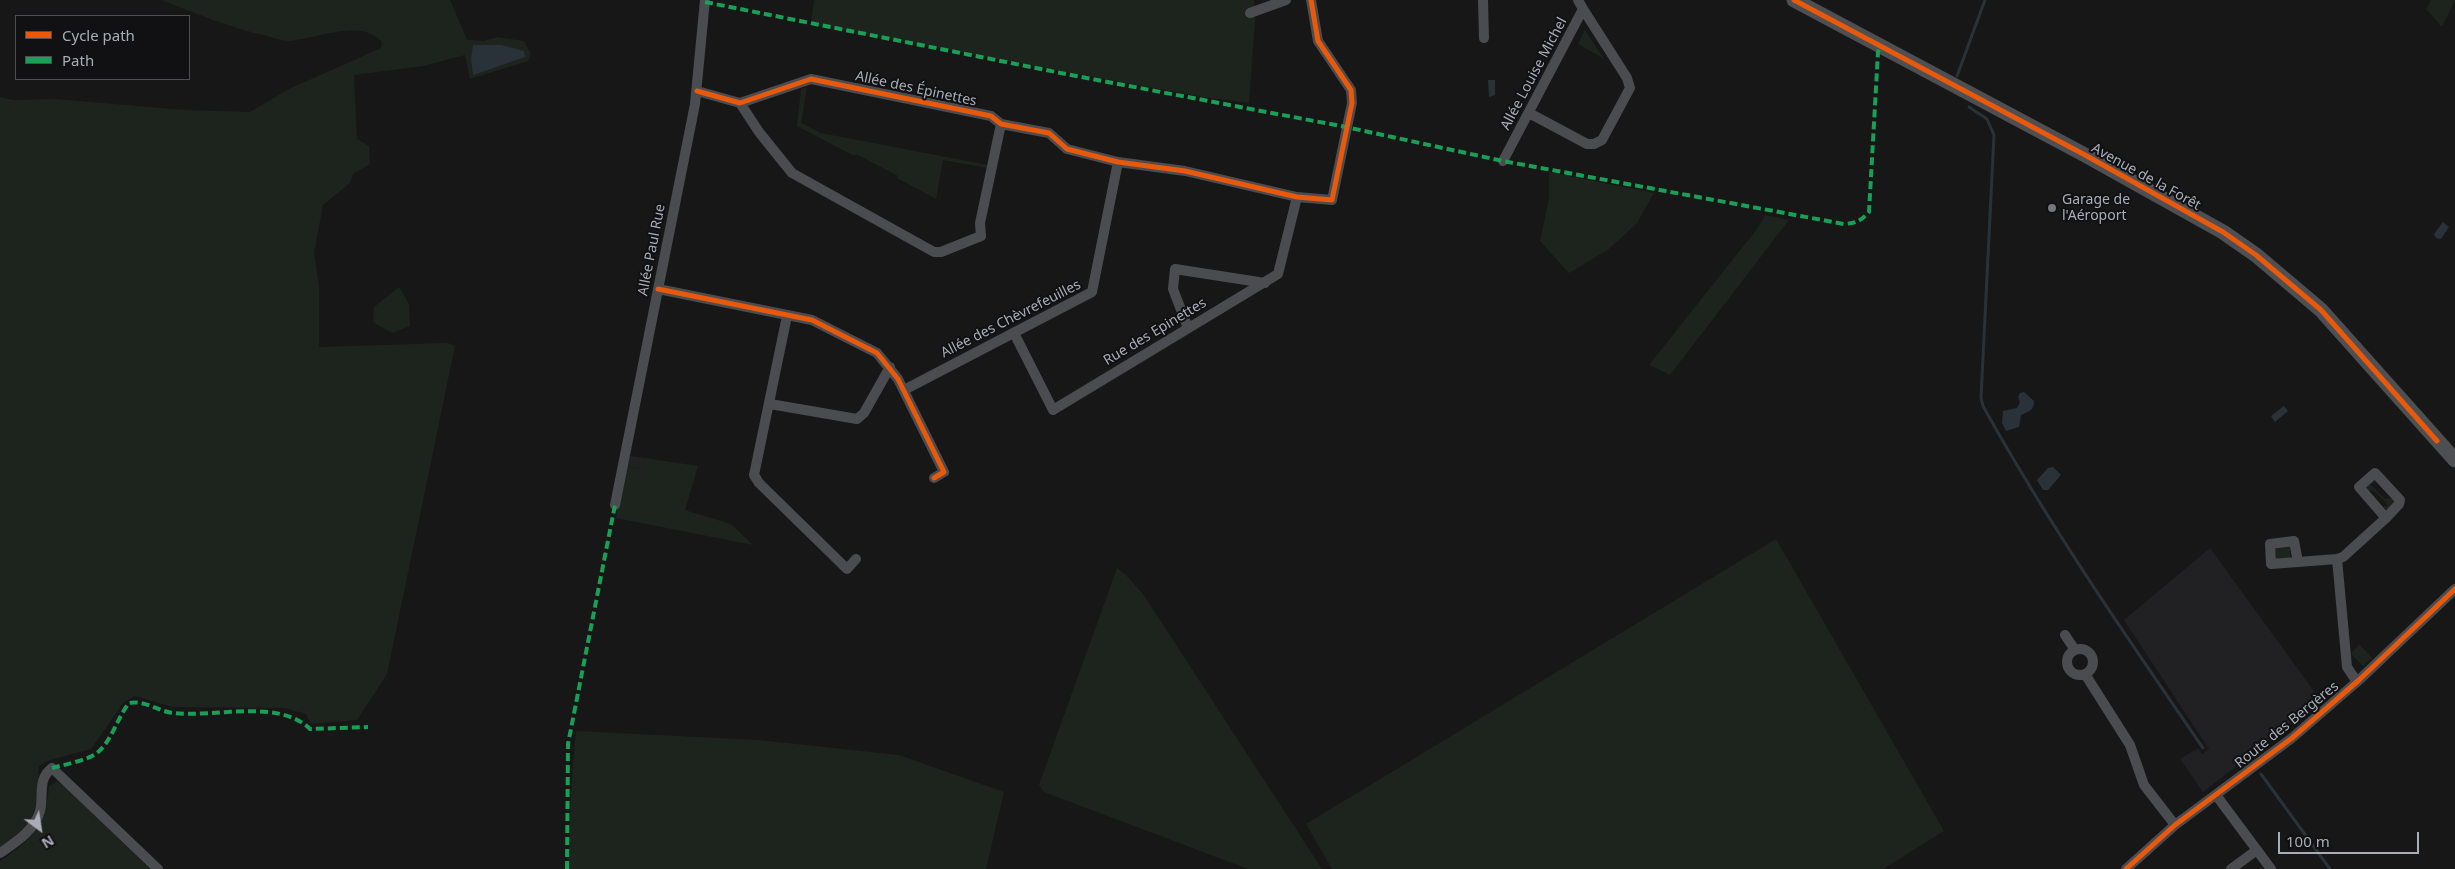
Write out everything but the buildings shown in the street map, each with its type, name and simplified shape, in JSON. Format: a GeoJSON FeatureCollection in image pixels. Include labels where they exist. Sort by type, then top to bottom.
{"type":"FeatureCollection","features":[{"type":"Feature","properties":{"kind":"main road","name":"Avenue de la Forêt"},"geometry":{"type":"LineString","coordinates":[[1794,0],[2085,156],[2223,232],[2256,254],[2321,310],[2455,460]]}},
{"type":"Feature","properties":{"kind":"main road","name":"Avenue de la Forêt"},"geometry":{"type":"LineString","coordinates":[[2437,441],[2455,469]]}},
{"type":"Feature","properties":{"kind":"street","name":"Allée Paul Rue"},"geometry":{"type":"LineString","coordinates":[[614,505],[697,91],[705,0]]}},
{"type":"Feature","properties":{"kind":"street"},"geometry":{"type":"LineString","coordinates":[[1250,13],[1286,0]]}},
{"type":"Feature","properties":{"kind":"street","name":"Allée des Épinettes"},"geometry":{"type":"LineString","coordinates":[[740,102],[811,79],[991,116],[1001,124],[1049,133],[1067,149],[1118,162],[1185,171],[1297,197],[1332,200],[1352,103],[1351,90],[1318,41],[1311,0]]}},
{"type":"Feature","properties":{"kind":"street"},"geometry":{"type":"LineString","coordinates":[[1483,0],[1484,38]]}},
{"type":"Feature","properties":{"kind":"street"},"geometry":{"type":"LineString","coordinates":[[1529,113],[1587,144],[1594,144],[1602,140],[1630,88],[1627,78],[1581,4]]}},
{"type":"Feature","properties":{"kind":"street","name":"Allée Louise Michel"},"geometry":{"type":"LineString","coordinates":[[1503,161],[1529,113],[1581,4]]}},
{"type":"Feature","properties":{"kind":"street"},"geometry":{"type":"LineString","coordinates":[[697,91],[740,102],[759,132],[792,173],[934,252],[941,252],[981,236],[980,223],[1001,124]]}},
{"type":"Feature","properties":{"kind":"street","name":"Allée des Chèvrefeuilles"},"geometry":{"type":"LineString","coordinates":[[904,390],[1092,292],[1118,162]]}},
{"type":"Feature","properties":{"kind":"street","name":"Rue des Epinettes"},"geometry":{"type":"LineString","coordinates":[[1014,333],[1053,410],[1278,274],[1297,197]]}},
{"type":"Feature","properties":{"kind":"street"},"geometry":{"type":"LineString","coordinates":[[1188,328],[1173,289],[1176,269],[1265,282]]}},
{"type":"Feature","properties":{"kind":"street"},"geometry":{"type":"LineString","coordinates":[[658,289],[812,320],[877,354],[890,367],[904,390],[944,472],[934,478]]}},
{"type":"Feature","properties":{"kind":"street"},"geometry":{"type":"LineString","coordinates":[[787,316],[754,475],[759,483],[847,569],[856,558]]}},
{"type":"Feature","properties":{"kind":"street"},"geometry":{"type":"LineString","coordinates":[[770,404],[857,419],[864,413],[890,367]]}},
{"type":"Feature","properties":{"kind":"street"},"geometry":{"type":"LineString","coordinates":[[2298,562],[2343,557],[2386,518]]}},
{"type":"Feature","properties":{"kind":"street"},"geometry":{"type":"LineString","coordinates":[[2337,559],[2347,667],[2357,682]]}},
{"type":"Feature","properties":{"kind":"street","name":"Route des Bergères"},"geometry":{"type":"LineString","coordinates":[[2126,869],[2175,825],[2281,746],[2357,682],[2455,590]]}},
{"type":"Feature","properties":{"kind":"street"},"geometry":{"type":"LineString","coordinates":[[2065,635],[2075,650]]}},
{"type":"Feature","properties":{"kind":"street"},"geometry":{"type":"LineString","coordinates":[[2082,648],[2091,654],[2093,665],[2085,674],[2075,675],[2067,667],[2068,656],[2075,650],[2082,648]]}},
{"type":"Feature","properties":{"kind":"street"},"geometry":{"type":"LineString","coordinates":[[2085,674],[2130,745],[2144,785],[2175,825]]}},
{"type":"Feature","properties":{"kind":"street"},"geometry":{"type":"LineString","coordinates":[[0,853],[17,842],[32,827],[40,811],[43,778],[52,768],[158,869]]}},
{"type":"Feature","properties":{"kind":"street"},"geometry":{"type":"LineString","coordinates":[[2216,795],[2271,869]]}},
{"type":"Feature","properties":{"kind":"street"},"geometry":{"type":"LineString","coordinates":[[2231,869],[2257,850]]}},
{"type":"Feature","properties":{"kind":"shaded area"},"geometry":{"type":"Polygon","coordinates":[[[161,0],[450,0],[467,40],[484,41],[497,37],[524,41],[531,54],[528,61],[470,79],[465,55],[423,66],[354,75],[357,139],[369,146],[370,164],[353,174],[350,183],[323,205],[314,253],[319,286],[319,347],[448,343],[455,346],[387,674],[357,720],[311,724],[306,714],[284,708],[172,707],[135,696],[124,702],[91,749],[47,761],[39,766],[36,804],[33,814],[22,830],[0,847],[0,97],[13,100],[55,99],[184,110],[250,112],[289,89],[381,48],[382,42],[373,35],[362,31],[338,32],[290,41],[281,40],[226,25],[161,0]]]}},
{"type":"Feature","properties":{"kind":"shaded area"},"geometry":{"type":"Polygon","coordinates":[[[814,0],[1254,0],[1255,21],[1249,103],[1203,97],[811,25],[814,0]]]}},
{"type":"Feature","properties":{"kind":"shaded area"},"geometry":{"type":"Polygon","coordinates":[[[2431,0],[2455,0],[2442,27],[2426,9],[2431,0]]]}},
{"type":"Feature","properties":{"kind":"shaded area"},"geometry":{"type":"Polygon","coordinates":[[[1585,30],[1604,59],[1578,44],[1585,30]]]}},
{"type":"Feature","properties":{"kind":"shaded area"},"geometry":{"type":"Polygon","coordinates":[[[473,45],[501,45],[524,51],[525,57],[473,75],[471,59],[473,45]]]}},
{"type":"Feature","properties":{"kind":"shaded area"},"geometry":{"type":"Polygon","coordinates":[[[1488,80],[1495,80],[1495,95],[1489,97],[1488,80]]]}},
{"type":"Feature","properties":{"kind":"shaded area"},"geometry":{"type":"Polygon","coordinates":[[[807,87],[801,123],[821,133],[988,165],[987,168],[943,160],[936,199],[897,178],[898,176],[856,154],[854,156],[797,126],[801,89],[807,87]]]}},
{"type":"Feature","properties":{"kind":"shaded area"},"geometry":{"type":"Polygon","coordinates":[[[1549,172],[1654,193],[1637,223],[1609,249],[1569,273],[1540,241],[1549,198],[1549,172]]]}},
{"type":"Feature","properties":{"kind":"shaded area"},"geometry":{"type":"Polygon","coordinates":[[[1765,215],[1789,220],[1670,375],[1649,365],[1757,229],[1765,215]]]}},
{"type":"Feature","properties":{"kind":"shaded area"},"geometry":{"type":"Polygon","coordinates":[[[2443,222],[2449,227],[2441,239],[2436,238],[2434,234],[2443,222]]]}},
{"type":"Feature","properties":{"kind":"shaded area"},"geometry":{"type":"Polygon","coordinates":[[[399,287],[409,304],[410,326],[392,333],[373,322],[374,307],[399,287]]]}},
{"type":"Feature","properties":{"kind":"shaded area"},"geometry":{"type":"Polygon","coordinates":[[[2024,392],[2034,401],[2033,407],[2021,415],[2019,427],[2006,431],[2002,423],[2003,411],[2017,408],[2020,402],[2018,397],[2020,393],[2024,392]]]}},
{"type":"Feature","properties":{"kind":"shaded area"},"geometry":{"type":"Polygon","coordinates":[[[2284,406],[2288,411],[2275,422],[2271,416],[2284,406]]]}},
{"type":"Feature","properties":{"kind":"shaded area"},"geometry":{"type":"Polygon","coordinates":[[[629,456],[645,458],[642,469],[627,467],[629,456]]]}},
{"type":"Feature","properties":{"kind":"shaded area"},"geometry":{"type":"Polygon","coordinates":[[[645,458],[698,466],[685,510],[731,524],[753,545],[616,518],[627,467],[642,469],[645,458]]]}},
{"type":"Feature","properties":{"kind":"shaded area"},"geometry":{"type":"Polygon","coordinates":[[[2053,467],[2061,475],[2048,490],[2043,490],[2037,480],[2048,468],[2053,467]]]}},
{"type":"Feature","properties":{"kind":"shaded area"},"geometry":{"type":"Polygon","coordinates":[[[2372,480],[2376,482],[2370,484],[2385,499],[2392,498],[2395,501],[2388,511],[2383,507],[2388,505],[2373,490],[2367,491],[2365,487],[2372,480]]]}},
{"type":"Feature","properties":{"kind":"shaded area"},"geometry":{"type":"Polygon","coordinates":[[[1776,539],[1944,831],[1883,869],[1332,869],[1306,824],[1776,539]]]}},
{"type":"Feature","properties":{"kind":"shaded area"},"geometry":{"type":"Polygon","coordinates":[[[2290,546],[2291,559],[2276,560],[2274,548],[2290,546]]]}},
{"type":"Feature","properties":{"kind":"shaded area"},"geometry":{"type":"Polygon","coordinates":[[[2210,548],[2321,701],[2203,792],[2180,759],[2198,748],[2202,754],[2209,749],[2124,620],[2210,548]]]}},
{"type":"Feature","properties":{"kind":"shaded area"},"geometry":{"type":"Polygon","coordinates":[[[1117,568],[1143,594],[1322,869],[1248,869],[1044,792],[1039,785],[1117,568]]]}},
{"type":"Feature","properties":{"kind":"shaded area"},"geometry":{"type":"Polygon","coordinates":[[[2359,644],[2372,658],[2363,666],[2351,654],[2359,644]]]}},
{"type":"Feature","properties":{"kind":"shaded area"},"geometry":{"type":"Polygon","coordinates":[[[576,731],[758,740],[899,755],[1004,792],[986,869],[568,869],[576,731]]]}},
{"type":"Feature","properties":{"kind":"shaded area"},"geometry":{"type":"Polygon","coordinates":[[[57,781],[150,869],[0,869],[0,861],[21,846],[41,821],[45,811],[49,786],[57,781]]]}},
{"type":"Feature","properties":{"kind":"waterway"},"geometry":{"type":"LineString","coordinates":[[1957,76],[1985,0]]}},
{"type":"Feature","properties":{"kind":"waterway"},"geometry":{"type":"LineString","coordinates":[[1969,107],[1987,119],[1994,135],[1981,398],[1983,406],[2061,537],[2203,748]]}},
{"type":"Feature","properties":{"kind":"waterway"},"geometry":{"type":"LineString","coordinates":[[2261,774],[2330,869]]}},
{"type":"Feature","properties":{"kind":"marked path"},"geometry":{"type":"LineString","coordinates":[[705,2],[1071,75],[1346,127],[1503,161],[1844,224],[1858,221],[1869,212],[1878,52],[1880,46]]}},
{"type":"Feature","properties":{"kind":"marked path"},"geometry":{"type":"LineString","coordinates":[[567,869],[568,744],[615,505]]}},
{"type":"Feature","properties":{"kind":"marked path"},"geometry":{"type":"LineString","coordinates":[[52,768],[82,760],[97,753],[111,736],[129,703],[135,702],[173,713],[245,711],[281,714],[297,720],[310,729],[368,727]]}},
{"type":"Feature","properties":{"kind":"cycle path"},"geometry":{"type":"LineString","coordinates":[[697,91],[740,103],[811,79],[991,116],[1001,124],[1049,133],[1067,149],[1118,162],[1185,171],[1297,197],[1332,200],[1352,103],[1351,90],[1318,41],[1311,0]]}},
{"type":"Feature","properties":{"kind":"cycle path"},"geometry":{"type":"LineString","coordinates":[[1794,0],[2085,155],[2223,232],[2256,255],[2321,310],[2437,441]]}},
{"type":"Feature","properties":{"kind":"cycle path"},"geometry":{"type":"LineString","coordinates":[[658,289],[812,320],[877,353],[898,379],[944,472],[934,478]]}},
{"type":"Feature","properties":{"kind":"cycle path"},"geometry":{"type":"LineString","coordinates":[[2126,869],[2175,825],[2292,738],[2359,680],[2455,589]]}},
{"type":"Feature","properties":{"kind":"place","name":"Garage de l'Aéroport"},"geometry":{"type":"Point","coordinates":[2052,208]}}]}
